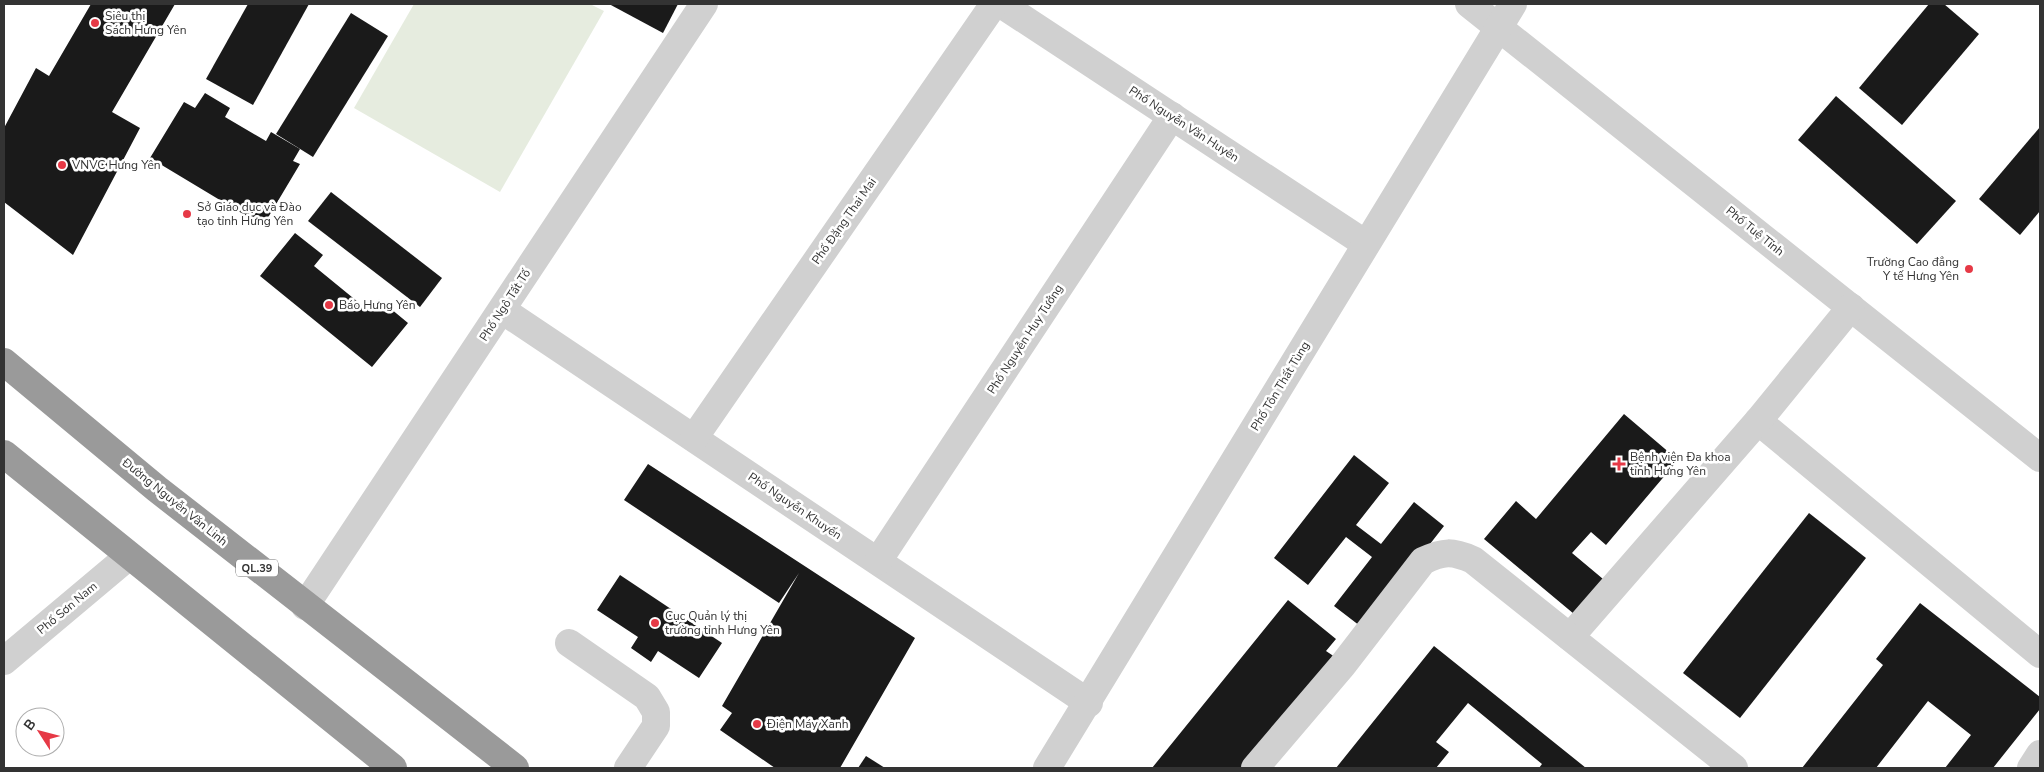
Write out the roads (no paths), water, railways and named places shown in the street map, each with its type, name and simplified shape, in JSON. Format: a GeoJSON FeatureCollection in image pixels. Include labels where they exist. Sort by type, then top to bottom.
{"type":"FeatureCollection","features":[{"type":"Feature","properties":{"kind":"highway","name":"Đường Nguyễn Văn Linh"},"geometry":{"type":"LineString","coordinates":[[4,362],[157,489],[515,768]]}},
{"type":"Feature","properties":{"kind":"highway"},"geometry":{"type":"LineString","coordinates":[[4,454],[393,768]]}},
{"type":"Feature","properties":{"kind":"street","name":"Phố Ngô Tất Tố"},"geometry":{"type":"LineString","coordinates":[[305,606],[704,4]]}},
{"type":"Feature","properties":{"kind":"street","name":"Phố Đặng Thai Mai"},"geometry":{"type":"LineString","coordinates":[[694,438],[994,4]]}},
{"type":"Feature","properties":{"kind":"street","name":"Phố Nguyễn Văn Huyên"},"geometry":{"type":"LineString","coordinates":[[1001,4],[1366,244]]}},
{"type":"Feature","properties":{"kind":"street","name":"Phố Tuệ Tĩnh"},"geometry":{"type":"LineString","coordinates":[[1469,4],[1506,14],[1851,307],[2040,458]]}},
{"type":"Feature","properties":{"kind":"street","name":"Phố Tôn Thất Tùng"},"geometry":{"type":"LineString","coordinates":[[1047,768],[1089,703],[1506,14]]}},
{"type":"Feature","properties":{"kind":"street","name":"Phố Nguyễn Huy Tưởng"},"geometry":{"type":"LineString","coordinates":[[878,562],[1172,116]]}},
{"type":"Feature","properties":{"kind":"street"},"geometry":{"type":"LineString","coordinates":[[1570,637],[1758,421],[1851,307]]}},
{"type":"Feature","properties":{"kind":"street","name":"Phố Nguyễn Khuyến"},"geometry":{"type":"LineString","coordinates":[[502,310],[1089,703]]}},
{"type":"Feature","properties":{"kind":"street"},"geometry":{"type":"LineString","coordinates":[[1758,421],[2040,654]]}},
{"type":"Feature","properties":{"kind":"street"},"geometry":{"type":"LineString","coordinates":[[1255,768],[1342,666],[1423,561],[1437,554],[1455,552],[1473,560],[1734,768]]}},
{"type":"Feature","properties":{"kind":"street","name":"Phố Sơn Nam"},"geometry":{"type":"LineString","coordinates":[[4,661],[129,556]]}},
{"type":"Feature","properties":{"kind":"street"},"geometry":{"type":"LineString","coordinates":[[569,643],[648,697],[656,712],[656,726],[628,768]]}},
{"type":"Feature","properties":{"kind":"street"},"geometry":{"type":"LineString","coordinates":[[2030,768],[2040,754]]}},
{"type":"Feature","properties":{"kind":"place","name":"Siêu thị Sách Hưng Yên"},"geometry":{"type":"Point","coordinates":[95,23]}},
{"type":"Feature","properties":{"kind":"place","name":"VNVC Hưng Yên"},"geometry":{"type":"Point","coordinates":[62,165]}},
{"type":"Feature","properties":{"kind":"place","name":"Sở Giáo dục và Đào tạo tỉnh Hưng Yên"},"geometry":{"type":"Point","coordinates":[187,214]}},
{"type":"Feature","properties":{"kind":"place","name":"Trường Cao đẳng Y tế Hưng Yên"},"geometry":{"type":"Point","coordinates":[1969,269]}},
{"type":"Feature","properties":{"kind":"place","name":"Báo Hưng Yên"},"geometry":{"type":"Point","coordinates":[329,305]}},
{"type":"Feature","properties":{"kind":"place","name":"Bệnh viện Đa khoa tỉnh Hưng Yên"},"geometry":{"type":"Point","coordinates":[1619,464]}},
{"type":"Feature","properties":{"kind":"place","name":"Cục Quản lý thị trường tỉnh Hưng Yên"},"geometry":{"type":"Point","coordinates":[655,623]}},
{"type":"Feature","properties":{"kind":"place","name":"Điện Máy Xanh"},"geometry":{"type":"Point","coordinates":[757,724]}}]}
